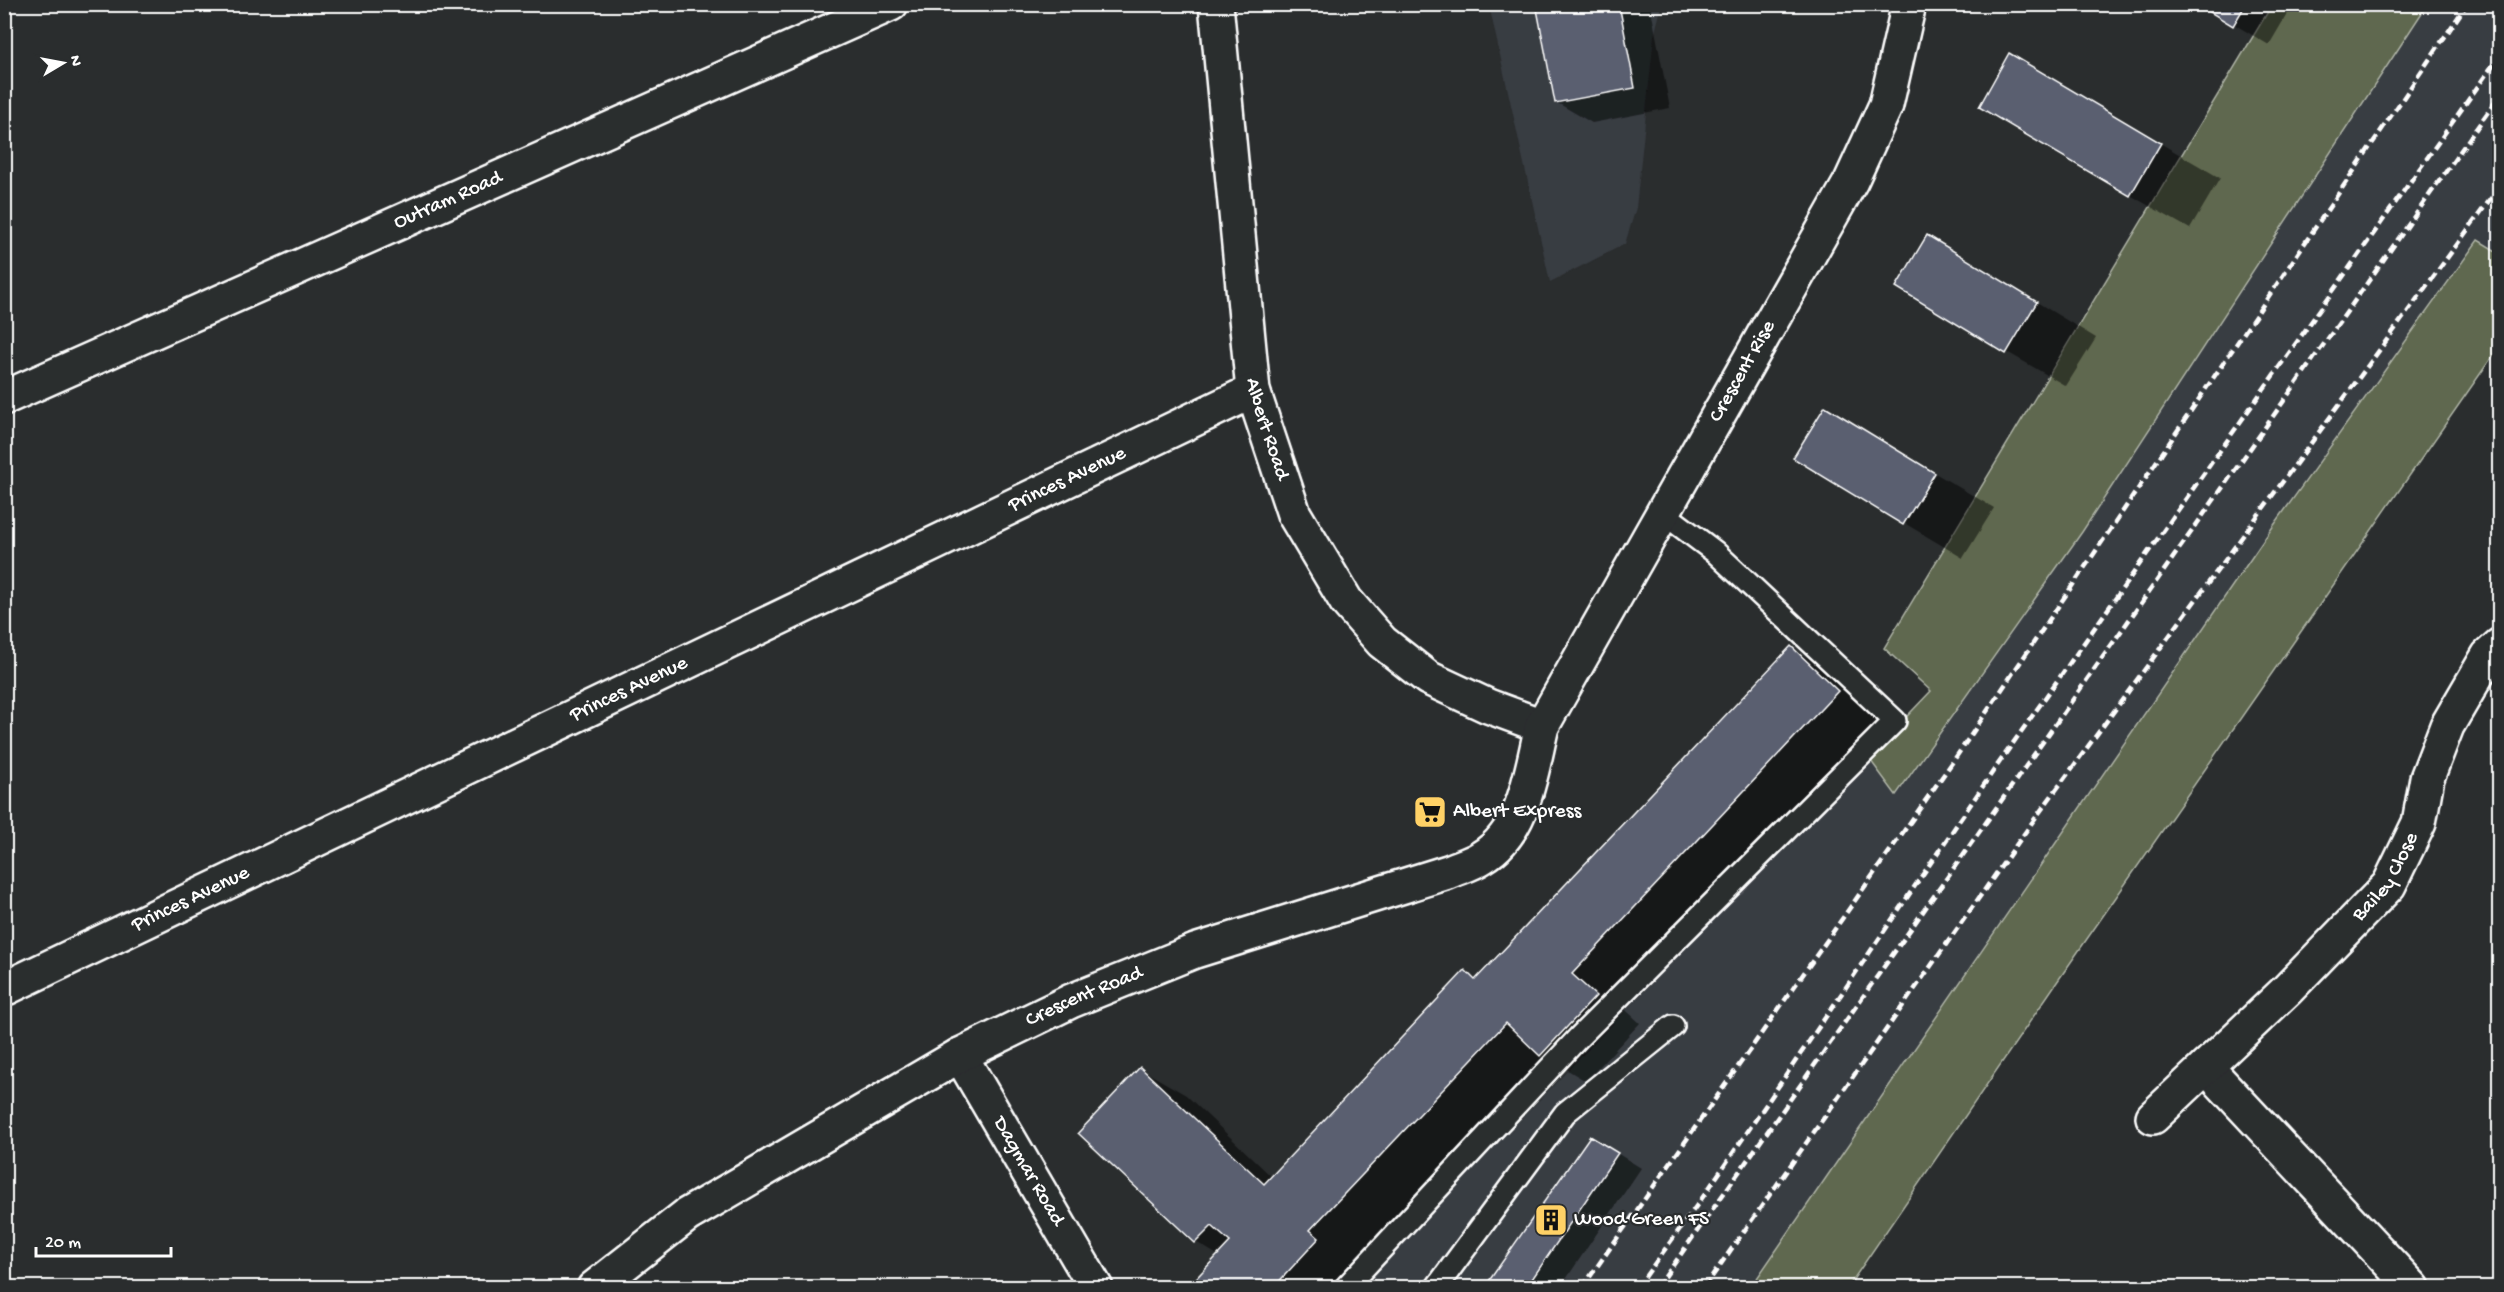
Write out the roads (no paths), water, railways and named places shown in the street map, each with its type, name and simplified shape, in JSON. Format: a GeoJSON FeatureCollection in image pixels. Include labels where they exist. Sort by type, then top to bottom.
{"type":"FeatureCollection","features":[{"type":"Feature","properties":{"kind":"street","name":"Outram Road"},"geometry":{"type":"LineString","coordinates":[[4,398],[891,4]]}},
{"type":"Feature","properties":{"kind":"street","name":"Albert Road"},"geometry":{"type":"LineString","coordinates":[[1216,4],[1253,391],[1294,514],[1346,600],[1382,642],[1428,678],[1488,706],[1542,726]]}},
{"type":"Feature","properties":{"kind":"street","name":"Crescent Rise"},"geometry":{"type":"LineString","coordinates":[[1542,726],[1851,181],[1886,105],[1909,4]]}},
{"type":"Feature","properties":{"kind":"street","name":"Princes Avenue"},"geometry":{"type":"LineString","coordinates":[[4,989],[1253,391]]}},
{"type":"Feature","properties":{"kind":"street","name":"Bailey Close"},"geometry":{"type":"LineString","coordinates":[[2153,1117],[2287,990],[2389,885],[2419,823],[2427,778],[2447,726],[2488,656],[2499,645]]}},
{"type":"Feature","properties":{"kind":"street","name":"Crescent Road"},"geometry":{"type":"LineString","coordinates":[[594,1287],[687,1215],[960,1055],[1071,1001],[1195,951],[1448,872],[1483,857],[1512,828],[1528,786],[1542,726]]}},
{"type":"Feature","properties":{"kind":"street","name":"Dagmar Road"},"geometry":{"type":"LineString","coordinates":[[960,1055],[1096,1287]]}},
{"type":"Feature","properties":{"kind":"street"},"geometry":{"type":"LineString","coordinates":[[2206,1067],[2414,1287]]}},
{"type":"Feature","properties":{"kind":"lane"},"geometry":{"type":"LineString","coordinates":[[1345,1287],[1579,1037],[1895,721],[1715,552],[1662,512]]}},
{"type":"Feature","properties":{"kind":"lane"},"geometry":{"type":"LineString","coordinates":[[1436,1287],[1565,1113],[1673,1026]]}},
{"type":"Feature","properties":{"kind":"railway"},"geometry":{"type":"LineString","coordinates":[[1582,1288],[1954,760],[2467,4]]}},
{"type":"Feature","properties":{"kind":"railway"},"geometry":{"type":"LineString","coordinates":[[1637,1288],[1705,1194],[1994,770],[2500,55]]}},
{"type":"Feature","properties":{"kind":"railway"},"geometry":{"type":"LineString","coordinates":[[1657,1288],[2500,95]]}},
{"type":"Feature","properties":{"kind":"railway"},"geometry":{"type":"LineString","coordinates":[[1704,1288],[2031,824],[2500,186]]}},
{"type":"Feature","properties":{"kind":"place","name":"Albert Express"},"geometry":{"type":"Point","coordinates":[1430,812]}},
{"type":"Feature","properties":{"kind":"place","name":"Wood Green FS"},"geometry":{"type":"Point","coordinates":[1551,1220]}}]}
